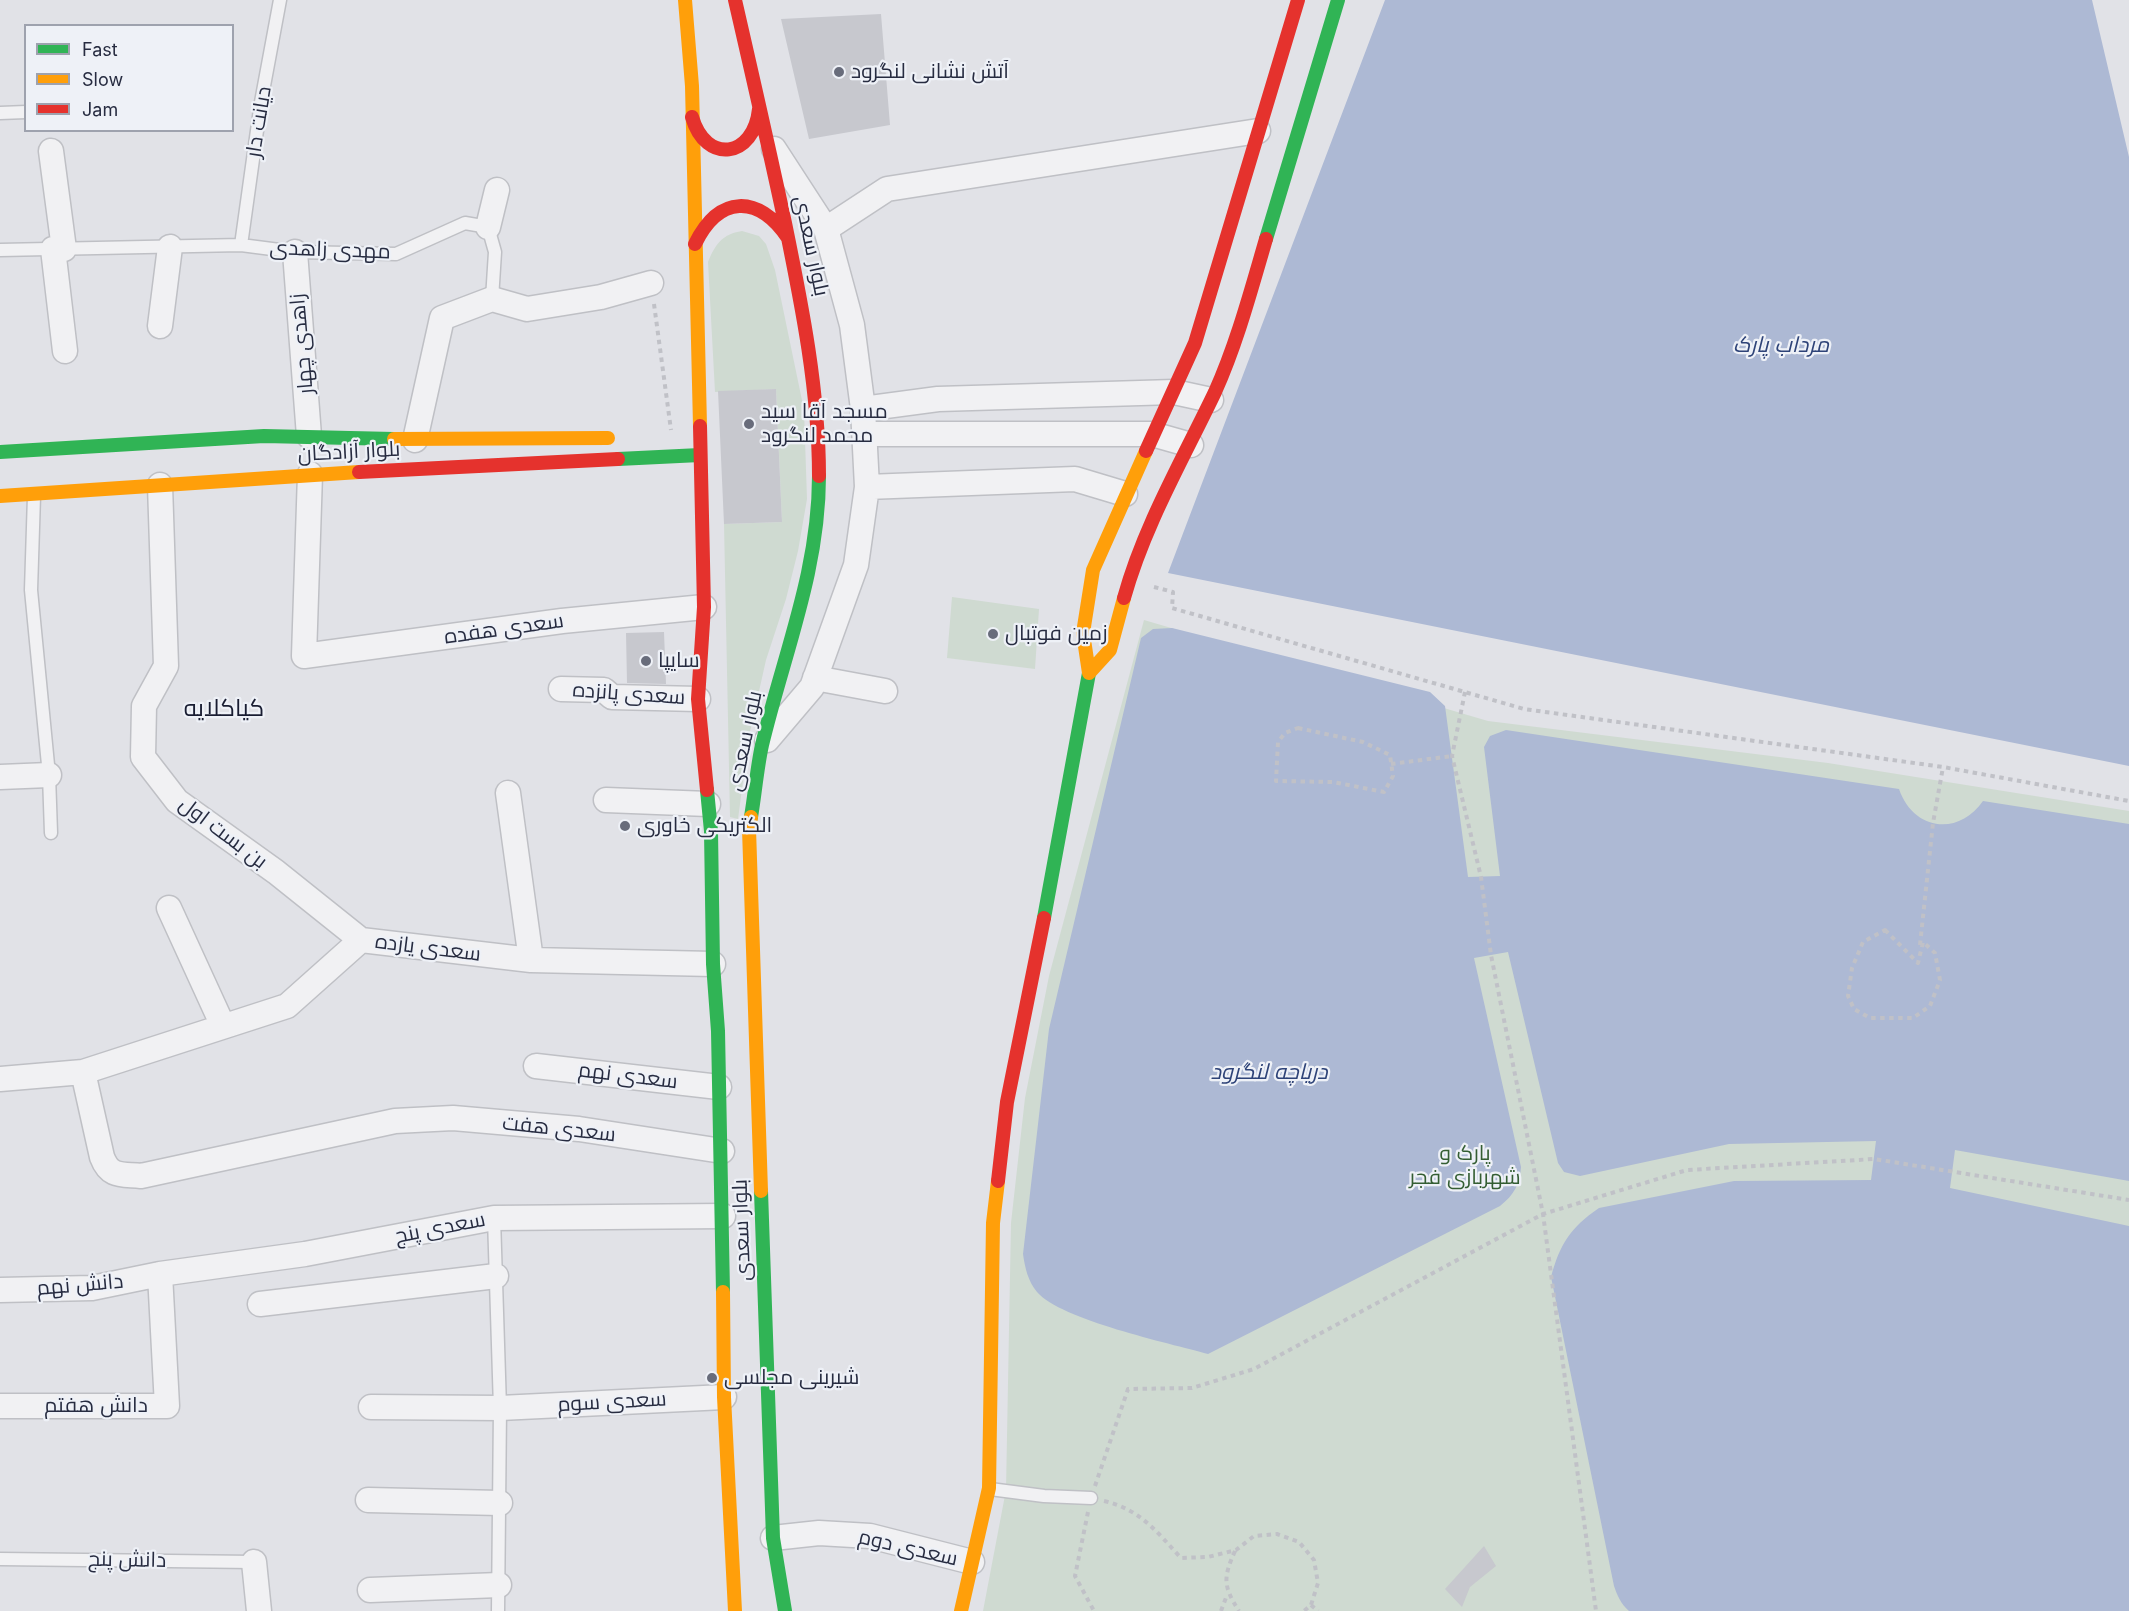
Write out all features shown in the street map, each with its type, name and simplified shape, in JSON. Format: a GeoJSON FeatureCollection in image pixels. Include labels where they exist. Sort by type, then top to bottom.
{"type":"FeatureCollection","features":[{"type":"Feature","properties":{"kind":"main road","name":"بلوار سعدی"},"geometry":{"type":"LineString","coordinates":[[685,0],[692,117],[704,607],[698,699],[711,831],[713,964],[722,1151],[724,1397],[735,1611]]}},
{"type":"Feature","properties":{"kind":"main road","name":"بلوار سعدی"},"geometry":{"type":"LineString","coordinates":[[735,0],[801,296],[814,380],[819,440],[819,505],[809,574],[762,746],[749,829],[773,1538],[785,1611]]}},
{"type":"Feature","properties":{"kind":"main road"},"geometry":{"type":"LineString","coordinates":[[961,1611],[989,1488],[993,1223],[1007,1102],[1032,983],[1089,673],[1083,633],[1093,570],[1125,494],[1174,392],[1195,342],[1298,0]]}},
{"type":"Feature","properties":{"kind":"main road"},"geometry":{"type":"LineString","coordinates":[[1089,673],[1110,650],[1131,573],[1163,499],[1191,445],[1238,333],[1338,0]]}},
{"type":"Feature","properties":{"kind":"main road"},"geometry":{"type":"LineString","coordinates":[[692,117],[694,128],[700,138],[719,149],[731,149],[750,138],[755,128],[759,109]]}},
{"type":"Feature","properties":{"kind":"main road"},"geometry":{"type":"LineString","coordinates":[[695,244],[705,223],[714,215],[736,206],[747,206],[768,213],[776,220],[788,238]]}},
{"type":"Feature","properties":{"kind":"main road","name":"بلوار آزادگان"},"geometry":{"type":"LineString","coordinates":[[0,452],[264,436],[310,457],[700,455]]}},
{"type":"Feature","properties":{"kind":"main road"},"geometry":{"type":"LineString","coordinates":[[672,437],[699,437]]}},
{"type":"Feature","properties":{"kind":"main road","name":"بلوار آزادگان"},"geometry":{"type":"LineString","coordinates":[[0,496],[160,484],[415,440],[625,438]]}},
{"type":"Feature","properties":{"kind":"street"},"geometry":{"type":"LineString","coordinates":[[826,229],[888,189],[1258,131]]}},
{"type":"Feature","properties":{"kind":"street"},"geometry":{"type":"LineString","coordinates":[[762,746],[812,687],[856,565],[867,487],[863,409],[852,325],[826,229],[766,137]]}},
{"type":"Feature","properties":{"kind":"street"},"geometry":{"type":"LineString","coordinates":[[51,151],[65,351]]}},
{"type":"Feature","properties":{"kind":"street"},"geometry":{"type":"LineString","coordinates":[[488,226],[497,190]]}},
{"type":"Feature","properties":{"kind":"street"},"geometry":{"type":"LineString","coordinates":[[160,326],[170,247]]}},
{"type":"Feature","properties":{"kind":"street","name":"زاهدی چهار"},"geometry":{"type":"LineString","coordinates":[[295,252],[310,457],[304,656]]}},
{"type":"Feature","properties":{"kind":"street"},"geometry":{"type":"LineString","coordinates":[[415,440],[442,318],[492,299],[527,309],[601,297],[651,283]]}},
{"type":"Feature","properties":{"kind":"street"},"geometry":{"type":"LineString","coordinates":[[863,409],[938,399],[1174,392],[1211,400]]}},
{"type":"Feature","properties":{"kind":"street"},"geometry":{"type":"LineString","coordinates":[[865,434],[1152,434],[1191,445]]}},
{"type":"Feature","properties":{"kind":"street"},"geometry":{"type":"LineString","coordinates":[[867,487],[1075,479],[1125,494]]}},
{"type":"Feature","properties":{"kind":"street","name":"بن بست اول"},"geometry":{"type":"LineString","coordinates":[[160,484],[166,666],[144,706],[143,757],[177,801],[276,872],[361,940]]}},
{"type":"Feature","properties":{"kind":"street","name":"سعدی هفده"},"geometry":{"type":"LineString","coordinates":[[304,656],[562,621],[704,607]]}},
{"type":"Feature","properties":{"kind":"street"},"geometry":{"type":"LineString","coordinates":[[815,678],[885,691]]}},
{"type":"Feature","properties":{"kind":"street","name":"سعدی پانزده"},"geometry":{"type":"LineString","coordinates":[[561,689],[604,690],[612,697],[698,699]]}},
{"type":"Feature","properties":{"kind":"street"},"geometry":{"type":"LineString","coordinates":[[0,777],[49,774]]}},
{"type":"Feature","properties":{"kind":"street"},"geometry":{"type":"LineString","coordinates":[[508,793],[531,960]]}},
{"type":"Feature","properties":{"kind":"street"},"geometry":{"type":"LineString","coordinates":[[606,800],[708,804]]}},
{"type":"Feature","properties":{"kind":"street"},"geometry":{"type":"LineString","coordinates":[[169,908],[223,1026]]}},
{"type":"Feature","properties":{"kind":"street","name":"سعدی یازده"},"geometry":{"type":"LineString","coordinates":[[0,1079],[83,1072],[287,1006],[361,940],[531,960],[713,964]]}},
{"type":"Feature","properties":{"kind":"street","name":"سعدی نهم"},"geometry":{"type":"LineString","coordinates":[[536,1066],[720,1087]]}},
{"type":"Feature","properties":{"kind":"street","name":"سعدی هفت"},"geometry":{"type":"LineString","coordinates":[[83,1072],[102,1157],[106,1168],[113,1173],[141,1176],[395,1121],[453,1118],[579,1129],[722,1151]]}},
{"type":"Feature","properties":{"kind":"street","name":"سعدی پنج"},"geometry":{"type":"LineString","coordinates":[[160,1274],[305,1254],[494,1218],[723,1216]]}},
{"type":"Feature","properties":{"kind":"street","name":"دانش نهم"},"geometry":{"type":"LineString","coordinates":[[0,1290],[92,1288],[160,1274]]}},
{"type":"Feature","properties":{"kind":"street","name":"دانش هفتم"},"geometry":{"type":"LineString","coordinates":[[0,1406],[167,1406],[160,1274]]}},
{"type":"Feature","properties":{"kind":"street"},"geometry":{"type":"LineString","coordinates":[[260,1304],[496,1276]]}},
{"type":"Feature","properties":{"kind":"street","name":"سعدی سوم"},"geometry":{"type":"LineString","coordinates":[[370,1407],[500,1408],[724,1397]]}},
{"type":"Feature","properties":{"kind":"street"},"geometry":{"type":"LineString","coordinates":[[368,1500],[500,1503]]}},
{"type":"Feature","properties":{"kind":"street","name":"سعدی دوم"},"geometry":{"type":"LineString","coordinates":[[773,1538],[819,1533],[870,1536],[972,1562]]}},
{"type":"Feature","properties":{"kind":"street"},"geometry":{"type":"LineString","coordinates":[[254,1562],[259,1611]]}},
{"type":"Feature","properties":{"kind":"street"},"geometry":{"type":"LineString","coordinates":[[370,1590],[499,1585]]}},
{"type":"Feature","properties":{"kind":"lane","name":"دیانت دار"},"geometry":{"type":"LineString","coordinates":[[241,245],[261,102],[280,0]]}},
{"type":"Feature","properties":{"kind":"lane"},"geometry":{"type":"LineString","coordinates":[[0,113],[24,112]]}},
{"type":"Feature","properties":{"kind":"lane","name":"مهدی زاهدی"},"geometry":{"type":"LineString","coordinates":[[0,250],[241,245],[295,252],[396,254],[465,223],[488,226]]}},
{"type":"Feature","properties":{"kind":"lane"},"geometry":{"type":"LineString","coordinates":[[488,226],[495,252],[492,299]]}},
{"type":"Feature","properties":{"kind":"lane"},"geometry":{"type":"LineString","coordinates":[[34,495],[31,590],[49,774],[51,833]]}},
{"type":"Feature","properties":{"kind":"lane"},"geometry":{"type":"LineString","coordinates":[[494,1218],[500,1408],[498,1611]]}},
{"type":"Feature","properties":{"kind":"lane"},"geometry":{"type":"LineString","coordinates":[[989,1488],[1044,1496],[1091,1498]]}},
{"type":"Feature","properties":{"kind":"lane","name":"دانش پنج"},"geometry":{"type":"LineString","coordinates":[[0,1558],[254,1562]]}},
{"type":"Feature","properties":{"kind":"path"},"geometry":{"type":"LineString","coordinates":[[651,283],[672,437]]}},
{"type":"Feature","properties":{"kind":"path"},"geometry":{"type":"LineString","coordinates":[[1131,573],[1148,586],[1173,592],[1172,608],[1524,709],[1943,767],[2129,801]]}},
{"type":"Feature","properties":{"kind":"path"},"geometry":{"type":"LineString","coordinates":[[1465,692],[1452,756],[1481,877],[1491,955],[1543,1214],[1596,1611]]}},
{"type":"Feature","properties":{"kind":"path"},"geometry":{"type":"LineString","coordinates":[[1298,728],[1363,742],[1390,755],[1391,764],[1393,776],[1384,792],[1333,782],[1276,781],[1278,742],[1285,733],[1298,728]]}},
{"type":"Feature","properties":{"kind":"path"},"geometry":{"type":"LineString","coordinates":[[1391,764],[1452,756]]}},
{"type":"Feature","properties":{"kind":"path"},"geometry":{"type":"LineString","coordinates":[[1918,963],[1933,823],[1943,767]]}},
{"type":"Feature","properties":{"kind":"path"},"geometry":{"type":"LineString","coordinates":[[1885,930],[1918,963],[1923,942],[1935,953],[1940,980],[1930,1006],[1913,1018],[1870,1018],[1854,1009],[1848,996],[1852,969],[1863,942],[1885,930]]}},
{"type":"Feature","properties":{"kind":"path"},"geometry":{"type":"LineString","coordinates":[[1094,1611],[1075,1576],[1091,1498],[1128,1389],[1192,1388],[1254,1369],[1543,1214],[1687,1170],[1874,1159],[2129,1200]]}},
{"type":"Feature","properties":{"kind":"path"},"geometry":{"type":"LineString","coordinates":[[1091,1498],[1117,1504],[1142,1517],[1181,1558],[1208,1557],[1236,1550],[1254,1536],[1277,1534],[1299,1542],[1314,1560],[1318,1583],[1311,1605],[1304,1611]]}},
{"type":"Feature","properties":{"kind":"path"},"geometry":{"type":"LineString","coordinates":[[1221,1611],[1228,1594],[1226,1571],[1236,1550]]}},
{"type":"Feature","properties":{"kind":"path"},"geometry":{"type":"LineString","coordinates":[[1228,1594],[1239,1611]]}},
{"type":"Feature","properties":{"kind":"path"},"geometry":{"type":"LineString","coordinates":[[1311,1605],[1318,1611]]}},
{"type":"Feature","properties":{"kind":"green space"},"geometry":{"type":"Polygon","coordinates":[[[742,231],[759,236],[766,244],[775,270],[804,410],[807,499],[798,551],[786,599],[766,660],[749,736],[738,819],[730,817],[724,524],[782,522],[776,389],[715,392],[708,262],[720,241],[735,232],[742,231]]]}},
{"type":"Feature","properties":{"kind":"green space","name":"زمین فوتبال"},"geometry":{"type":"Polygon","coordinates":[[[952,597],[1039,609],[1035,669],[947,658],[952,597]]]}},
{"type":"Feature","properties":{"kind":"green space","name":"دریاچه لنگرود"},"geometry":{"type":"Polygon","coordinates":[[[1144,620],[1488,721],[1828,763],[2129,811],[2129,1611],[983,1611],[1006,1490],[1011,1223],[1025,1098],[1049,976],[1144,620]]]}},
{"type":"Feature","properties":{"kind":"water","name":"مرداب پارک"},"geometry":{"type":"Polygon","coordinates":[[[1385,0],[2092,0],[2129,157],[2129,766],[1168,573],[1385,0]]]}},
{"type":"Feature","properties":{"kind":"water","name":"دریاچه لنگرود"},"geometry":{"type":"Polygon","coordinates":[[[1172,628],[1430,692],[1445,706],[1468,877],[1500,876],[1484,747],[1490,736],[1506,730],[1899,789],[1906,803],[1915,813],[1937,824],[1949,824],[1961,820],[1973,813],[1983,801],[2129,824],[2129,1181],[1955,1150],[1950,1188],[2129,1226],[2129,1611],[1629,1611],[1626,1608],[1614,1586],[1551,1277],[1562,1246],[1573,1230],[1599,1208],[1734,1181],[1871,1180],[1876,1141],[1729,1144],[1580,1176],[1564,1172],[1558,1163],[1508,952],[1474,958],[1521,1167],[1515,1189],[1500,1206],[1208,1354],[1091,1321],[1068,1312],[1037,1292],[1027,1274],[1023,1254],[1049,1029],[1141,638],[1153,629],[1172,628]]]}},
{"type":"Feature","properties":{"kind":"building","name":"آتش نشانی لنگرود"},"geometry":{"type":"Polygon","coordinates":[[[881,14],[890,125],[809,139],[781,19],[881,14]]]}},
{"type":"Feature","properties":{"kind":"building","name":"مسجد آقا سید محمد لنگرود"},"geometry":{"type":"Polygon","coordinates":[[[776,389],[782,522],[724,524],[718,391],[776,389]]]}},
{"type":"Feature","properties":{"kind":"building","name":"سایپا"},"geometry":{"type":"Polygon","coordinates":[[[664,632],[666,684],[627,683],[626,633],[664,632]]]}},
{"type":"Feature","properties":{"kind":"building"},"geometry":{"type":"Polygon","coordinates":[[[1484,1546],[1496,1566],[1470,1587],[1462,1607],[1445,1589],[1484,1546]]]}},
{"type":"Feature","properties":{"kind":"traffic: fast"},"geometry":{"type":"LineString","coordinates":[[1266,239],[1338,0]]}},
{"type":"Feature","properties":{"kind":"traffic: fast"},"geometry":{"type":"LineString","coordinates":[[0,452],[264,436],[394,439]]}},
{"type":"Feature","properties":{"kind":"traffic: fast"},"geometry":{"type":"LineString","coordinates":[[618,459],[700,455]]}},
{"type":"Feature","properties":{"kind":"traffic: fast"},"geometry":{"type":"LineString","coordinates":[[751,817],[762,745],[807,579],[817,511],[819,476]]}},
{"type":"Feature","properties":{"kind":"traffic: fast"},"geometry":{"type":"LineString","coordinates":[[1044,918],[1089,673]]}},
{"type":"Feature","properties":{"kind":"traffic: fast"},"geometry":{"type":"LineString","coordinates":[[707,790],[711,831],[713,964],[718,1031],[723,1292]]}},
{"type":"Feature","properties":{"kind":"traffic: fast"},"geometry":{"type":"LineString","coordinates":[[761,1191],[773,1538],[785,1611]]}},
{"type":"Feature","properties":{"kind":"traffic: slow"},"geometry":{"type":"LineString","coordinates":[[685,0],[692,86],[700,426]]}},
{"type":"Feature","properties":{"kind":"traffic: slow"},"geometry":{"type":"LineString","coordinates":[[394,439],[608,438]]}},
{"type":"Feature","properties":{"kind":"traffic: slow"},"geometry":{"type":"LineString","coordinates":[[1124,598],[1110,650],[1089,673],[1083,633],[1093,570],[1146,451]]}},
{"type":"Feature","properties":{"kind":"traffic: slow"},"geometry":{"type":"LineString","coordinates":[[0,496],[359,472]]}},
{"type":"Feature","properties":{"kind":"traffic: slow"},"geometry":{"type":"LineString","coordinates":[[751,817],[749,829],[761,1191]]}},
{"type":"Feature","properties":{"kind":"traffic: slow"},"geometry":{"type":"LineString","coordinates":[[961,1611],[989,1488],[993,1223],[998,1181]]}},
{"type":"Feature","properties":{"kind":"traffic: slow"},"geometry":{"type":"LineString","coordinates":[[723,1292],[724,1397],[735,1611]]}},
{"type":"Feature","properties":{"kind":"traffic: jam"},"geometry":{"type":"LineString","coordinates":[[735,0],[767,139],[803,317],[813,380],[819,476]]}},
{"type":"Feature","properties":{"kind":"traffic: jam"},"geometry":{"type":"LineString","coordinates":[[1146,451],[1195,343],[1298,0]]}},
{"type":"Feature","properties":{"kind":"traffic: jam"},"geometry":{"type":"LineString","coordinates":[[692,117],[699,132],[708,143],[718,148],[729,149],[739,146],[748,138],[755,125],[759,109]]}},
{"type":"Feature","properties":{"kind":"traffic: jam"},"geometry":{"type":"LineString","coordinates":[[695,244],[715,216],[727,209],[739,206],[764,213],[788,238]]}},
{"type":"Feature","properties":{"kind":"traffic: jam"},"geometry":{"type":"LineString","coordinates":[[1124,598],[1153,519],[1223,373],[1266,239]]}},
{"type":"Feature","properties":{"kind":"traffic: jam"},"geometry":{"type":"LineString","coordinates":[[700,426],[704,607],[698,699],[707,790]]}},
{"type":"Feature","properties":{"kind":"traffic: jam"},"geometry":{"type":"LineString","coordinates":[[359,472],[618,459]]}},
{"type":"Feature","properties":{"kind":"traffic: jam"},"geometry":{"type":"LineString","coordinates":[[998,1181],[1007,1102],[1044,918]]}},
{"type":"Feature","properties":{"kind":"place","name":"آتش نشانی لنگرود"},"geometry":{"type":"Point","coordinates":[839,72]}},
{"type":"Feature","properties":{"kind":"place","name":"مسجد آقا سید محمد لنگرود"},"geometry":{"type":"Point","coordinates":[749,424]}},
{"type":"Feature","properties":{"kind":"place","name":"زمین فوتبال"},"geometry":{"type":"Point","coordinates":[993,634]}},
{"type":"Feature","properties":{"kind":"place","name":"سایپا"},"geometry":{"type":"Point","coordinates":[646,661]}},
{"type":"Feature","properties":{"kind":"place","name":"الکتریکی خاوری"},"geometry":{"type":"Point","coordinates":[625,826]}},
{"type":"Feature","properties":{"kind":"place","name":"شیرینی مجلسی"},"geometry":{"type":"Point","coordinates":[712,1378]}},
{"type":"Feature","properties":{"kind":"district","name":"کیاکلایه"},"geometry":{"type":"Point","coordinates":[224,709]}},
{"type":"Feature","properties":{"kind":"park label","name":"پارک و شهربازی فجر"},"geometry":{"type":"Point","coordinates":[1465,1166]}}]}
